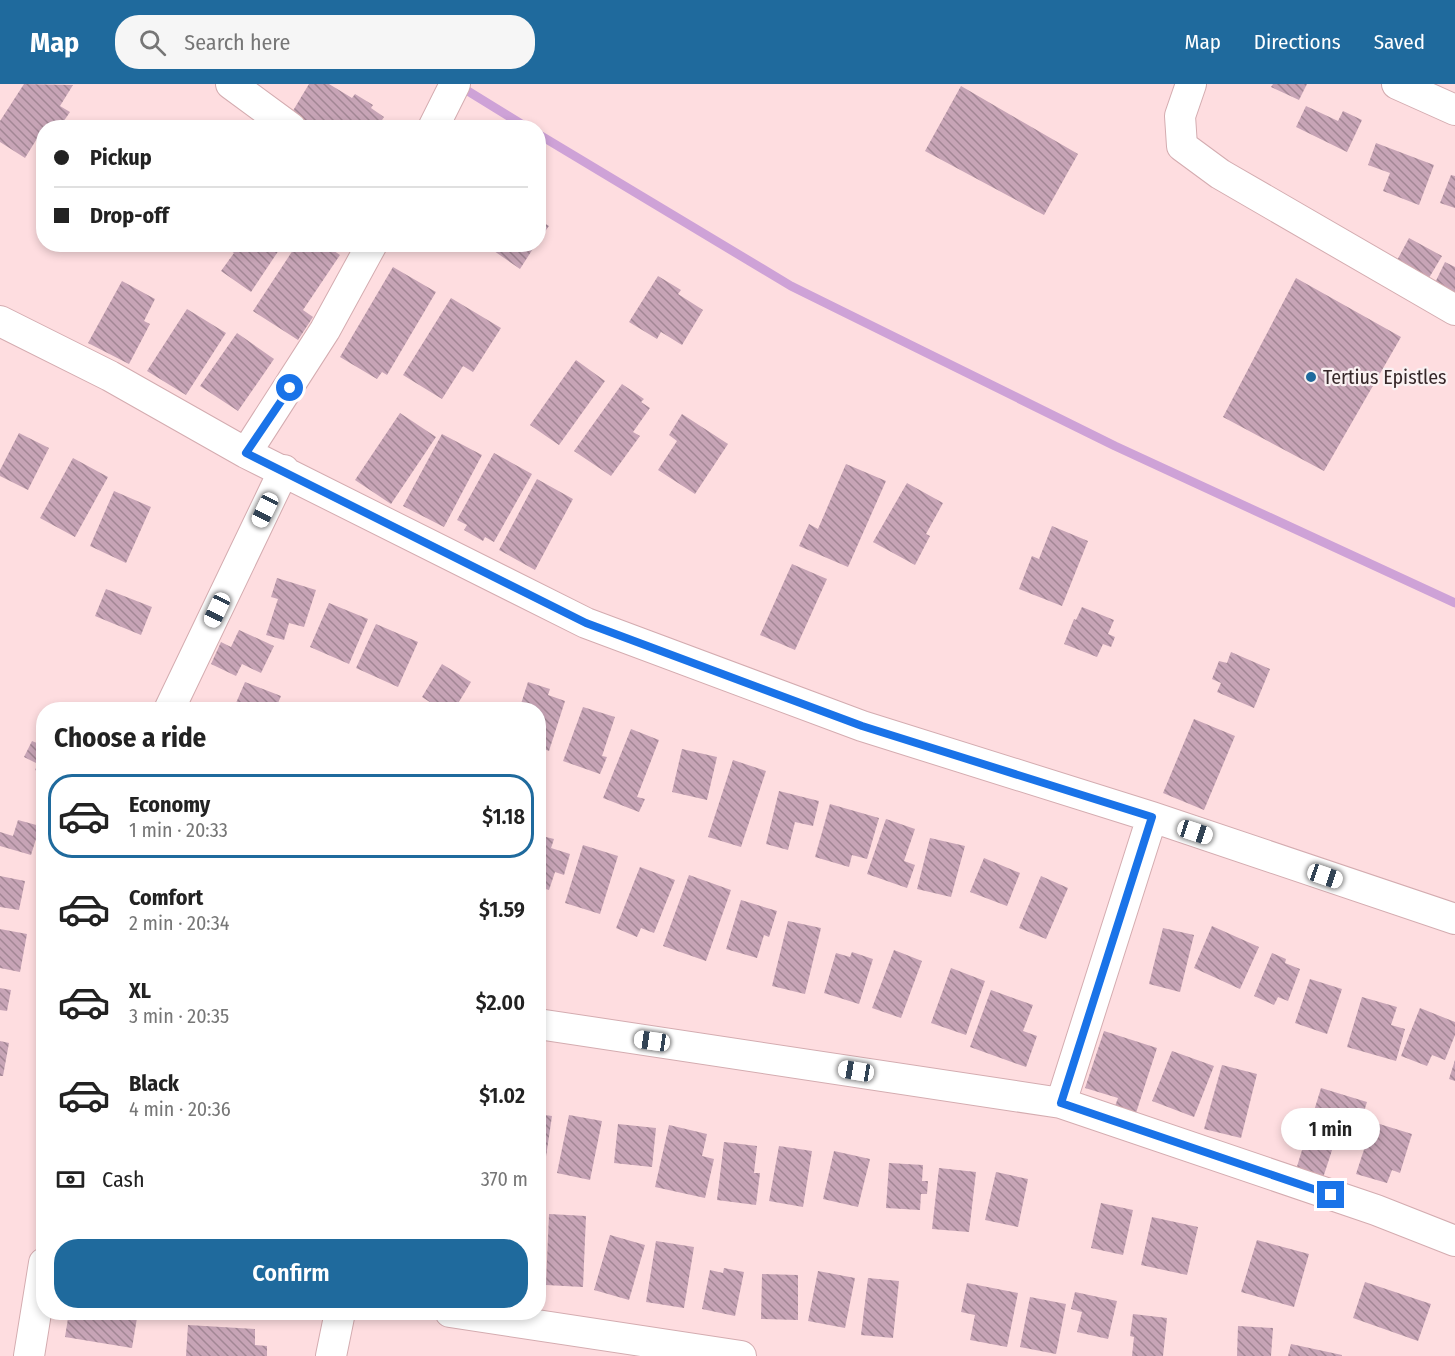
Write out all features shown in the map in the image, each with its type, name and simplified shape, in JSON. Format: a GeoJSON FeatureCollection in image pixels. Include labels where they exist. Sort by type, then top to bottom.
{"type":"FeatureCollection","features":[{"type":"Feature","properties":{"kind":"street"},"geometry":{"type":"LineString","coordinates":[[231,84],[280,120]]}},
{"type":"Feature","properties":{"kind":"street"},"geometry":{"type":"LineString","coordinates":[[1191,84],[1180,116],[1182,146],[1220,174],[1455,310]]}},
{"type":"Feature","properties":{"kind":"street"},"geometry":{"type":"LineString","coordinates":[[1397,84],[1455,110]]}},
{"type":"Feature","properties":{"kind":"street"},"geometry":{"type":"LineString","coordinates":[[246,453],[290,388],[368,252]]}},
{"type":"Feature","properties":{"kind":"street"},"geometry":{"type":"LineString","coordinates":[[1,324],[110,376],[246,453],[586,623],[862,726],[1152,817],[1455,919]]}},
{"type":"Feature","properties":{"kind":"street"},"geometry":{"type":"LineString","coordinates":[[173,702],[284,470]]}},
{"type":"Feature","properties":{"kind":"street"},"geometry":{"type":"LineString","coordinates":[[1061,1103],[1152,817]]}},
{"type":"Feature","properties":{"kind":"street"},"geometry":{"type":"LineString","coordinates":[[546,1025],[1061,1103],[1376,1210],[1455,1241]]}},
{"type":"Feature","properties":{"kind":"street"},"geometry":{"type":"LineString","coordinates":[[29,1356],[36,1313]]}},
{"type":"Feature","properties":{"kind":"street"},"geometry":{"type":"LineString","coordinates":[[331,1356],[338,1320]]}},
{"type":"Feature","properties":{"kind":"street"},"geometry":{"type":"LineString","coordinates":[[503,1320],[741,1356]]}},
{"type":"Feature","properties":{"kind":"building"},"geometry":{"type":"Polygon","coordinates":[[[24,84],[73,85],[60,106],[70,112],[64,120],[36,120],[36,140],[25,158],[0,142],[0,121],[24,84]]]}},
{"type":"Feature","properties":{"kind":"building"},"geometry":{"type":"Polygon","coordinates":[[[309,84],[329,84],[352,98],[355,94],[373,105],[371,108],[384,117],[382,120],[300,120],[291,114],[309,84]]]}},
{"type":"Feature","properties":{"kind":"building"},"geometry":{"type":"Polygon","coordinates":[[[1273,84],[1307,84],[1299,100],[1271,87],[1273,84]]]}},
{"type":"Feature","properties":{"kind":"building"},"geometry":{"type":"Polygon","coordinates":[[[961,86],[1078,154],[1044,215],[925,151],[961,86]]]}},
{"type":"Feature","properties":{"kind":"building"},"geometry":{"type":"Polygon","coordinates":[[[1306,106],[1338,121],[1343,111],[1362,120],[1347,152],[1296,127],[1306,106]]]}},
{"type":"Feature","properties":{"kind":"building"},"geometry":{"type":"Polygon","coordinates":[[[1376,143],[1434,165],[1419,205],[1383,191],[1390,173],[1368,165],[1376,143]]]}},
{"type":"Feature","properties":{"kind":"building"},"geometry":{"type":"Polygon","coordinates":[[[1451,175],[1455,176],[1455,208],[1440,203],[1451,175]]]}},
{"type":"Feature","properties":{"kind":"building"},"geometry":{"type":"Polygon","coordinates":[[[1409,238],[1442,256],[1426,283],[1394,266],[1409,238]]]}},
{"type":"Feature","properties":{"kind":"building"},"geometry":{"type":"Polygon","coordinates":[[[278,252],[251,292],[221,271],[234,253],[278,252]]]}},
{"type":"Feature","properties":{"kind":"building"},"geometry":{"type":"Polygon","coordinates":[[[292,252],[336,252],[340,255],[303,310],[313,317],[298,340],[253,311],[292,252]]]}},
{"type":"Feature","properties":{"kind":"building"},"geometry":{"type":"Polygon","coordinates":[[[496,252],[531,252],[520,269],[496,252]]]}},
{"type":"Feature","properties":{"kind":"building"},"geometry":{"type":"Polygon","coordinates":[[[1445,262],[1455,267],[1455,300],[1432,289],[1445,262]]]}},
{"type":"Feature","properties":{"kind":"building"},"geometry":{"type":"Polygon","coordinates":[[[393,267],[436,292],[387,375],[382,372],[377,379],[340,357],[393,267]]]}},
{"type":"Feature","properties":{"kind":"building"},"geometry":{"type":"Polygon","coordinates":[[[658,276],[681,290],[678,294],[703,310],[682,345],[661,332],[657,339],[629,322],[658,276]]]}},
{"type":"Feature","properties":{"kind":"building","name":"Tertius Epistles"},"geometry":{"type":"Polygon","coordinates":[[[1296,278],[1401,337],[1324,471],[1223,417],[1296,278]]]}},
{"type":"Feature","properties":{"kind":"building"},"geometry":{"type":"Polygon","coordinates":[[[122,281],[155,299],[144,321],[150,324],[129,364],[88,343],[122,281]]]}},
{"type":"Feature","properties":{"kind":"building"},"geometry":{"type":"Polygon","coordinates":[[[451,298],[501,328],[473,372],[463,366],[442,399],[403,375],[451,298]]]}},
{"type":"Feature","properties":{"kind":"building"},"geometry":{"type":"Polygon","coordinates":[[[187,309],[226,333],[186,395],[147,371],[187,309]]]}},
{"type":"Feature","properties":{"kind":"building"},"geometry":{"type":"Polygon","coordinates":[[[237,333],[274,359],[238,411],[200,386],[237,333]]]}},
{"type":"Feature","properties":{"kind":"building"},"geometry":{"type":"Polygon","coordinates":[[[576,360],[605,381],[559,445],[530,425],[576,360]]]}},
{"type":"Feature","properties":{"kind":"building"},"geometry":{"type":"Polygon","coordinates":[[[622,384],[644,399],[641,402],[650,408],[633,432],[640,436],[611,476],[574,451],[622,384]]]}},
{"type":"Feature","properties":{"kind":"building"},"geometry":{"type":"Polygon","coordinates":[[[400,413],[436,437],[391,504],[355,480],[400,413]]]}},
{"type":"Feature","properties":{"kind":"building"},"geometry":{"type":"Polygon","coordinates":[[[682,414],[728,444],[695,494],[658,470],[677,441],[669,435],[682,414]]]}},
{"type":"Feature","properties":{"kind":"building"},"geometry":{"type":"Polygon","coordinates":[[[19,433],[49,448],[28,490],[0,476],[0,470],[19,433]]]}},
{"type":"Feature","properties":{"kind":"building"},"geometry":{"type":"Polygon","coordinates":[[[442,434],[482,455],[444,527],[403,506],[442,434]]]}},
{"type":"Feature","properties":{"kind":"building"},"geometry":{"type":"Polygon","coordinates":[[[494,453],[532,474],[494,542],[485,537],[483,541],[464,530],[467,525],[457,520],[494,453]]]}},
{"type":"Feature","properties":{"kind":"building"},"geometry":{"type":"Polygon","coordinates":[[[73,458],[108,477],[75,537],[40,518],[73,458]]]}},
{"type":"Feature","properties":{"kind":"building"},"geometry":{"type":"Polygon","coordinates":[[[846,464],[886,481],[848,567],[799,546],[809,524],[818,529],[846,464]]]}},
{"type":"Feature","properties":{"kind":"building"},"geometry":{"type":"Polygon","coordinates":[[[537,479],[573,499],[535,570],[499,550],[537,479]]]}},
{"type":"Feature","properties":{"kind":"building"},"geometry":{"type":"Polygon","coordinates":[[[907,483],[943,503],[926,534],[930,536],[915,565],[873,542],[907,483]]]}},
{"type":"Feature","properties":{"kind":"building"},"geometry":{"type":"Polygon","coordinates":[[[114,491],[151,507],[126,563],[90,546],[114,491]]]}},
{"type":"Feature","properties":{"kind":"building"},"geometry":{"type":"Polygon","coordinates":[[[1052,526],[1088,541],[1062,606],[1019,589],[1032,556],[1039,559],[1052,526]]]}},
{"type":"Feature","properties":{"kind":"building"},"geometry":{"type":"Polygon","coordinates":[[[792,564],[827,579],[795,650],[760,635],[792,564]]]}},
{"type":"Feature","properties":{"kind":"building"},"geometry":{"type":"Polygon","coordinates":[[[277,578],[316,590],[304,627],[289,623],[284,640],[266,635],[278,599],[271,597],[277,578]]]}},
{"type":"Feature","properties":{"kind":"building"},"geometry":{"type":"Polygon","coordinates":[[[106,589],[152,607],[141,635],[95,616],[106,589]]]}},
{"type":"Feature","properties":{"kind":"building"},"geometry":{"type":"Polygon","coordinates":[[[329,603],[368,619],[349,664],[310,647],[329,603]]]}},
{"type":"Feature","properties":{"kind":"building"},"geometry":{"type":"Polygon","coordinates":[[[1082,607],[1114,620],[1108,634],[1115,637],[1111,647],[1103,644],[1097,657],[1064,644],[1074,619],[1076,620],[1082,607]]]}},
{"type":"Feature","properties":{"kind":"building"},"geometry":{"type":"Polygon","coordinates":[[[376,624],[418,642],[398,687],[356,668],[376,624]]]}},
{"type":"Feature","properties":{"kind":"building"},"geometry":{"type":"Polygon","coordinates":[[[239,630],[274,646],[261,673],[242,664],[236,676],[211,664],[221,642],[231,647],[239,630]]]}},
{"type":"Feature","properties":{"kind":"building"},"geometry":{"type":"Polygon","coordinates":[[[1231,652],[1270,669],[1254,708],[1217,692],[1221,683],[1212,679],[1219,661],[1227,663],[1231,652]]]}},
{"type":"Feature","properties":{"kind":"building"},"geometry":{"type":"Polygon","coordinates":[[[442,664],[471,682],[459,702],[430,702],[422,697],[442,664]]]}},
{"type":"Feature","properties":{"kind":"building"},"geometry":{"type":"Polygon","coordinates":[[[245,682],[281,696],[278,702],[236,702],[245,682]]]}},
{"type":"Feature","properties":{"kind":"building"},"geometry":{"type":"Polygon","coordinates":[[[528,682],[550,689],[548,695],[565,701],[549,751],[546,750],[546,702],[522,702],[528,682]]]}},
{"type":"Feature","properties":{"kind":"building"},"geometry":{"type":"Polygon","coordinates":[[[583,707],[615,717],[602,756],[607,757],[600,774],[563,761],[583,707]]]}},
{"type":"Feature","properties":{"kind":"building"},"geometry":{"type":"Polygon","coordinates":[[[1194,719],[1235,736],[1204,810],[1163,793],[1194,719]]]}},
{"type":"Feature","properties":{"kind":"building"},"geometry":{"type":"Polygon","coordinates":[[[631,729],[659,740],[637,797],[645,799],[639,812],[603,798],[631,729]]]}},
{"type":"Feature","properties":{"kind":"building"},"geometry":{"type":"Polygon","coordinates":[[[32,741],[36,743],[36,763],[24,757],[32,741]]]}},
{"type":"Feature","properties":{"kind":"building"},"geometry":{"type":"Polygon","coordinates":[[[682,749],[717,757],[707,800],[672,792],[682,749]]]}},
{"type":"Feature","properties":{"kind":"building"},"geometry":{"type":"Polygon","coordinates":[[[733,760],[766,771],[741,847],[708,837],[733,760]]]}},
{"type":"Feature","properties":{"kind":"building"},"geometry":{"type":"Polygon","coordinates":[[[779,791],[819,801],[813,826],[795,822],[788,850],[766,844],[779,791]]]}},
{"type":"Feature","properties":{"kind":"building"},"geometry":{"type":"Polygon","coordinates":[[[830,804],[879,818],[867,859],[852,855],[849,867],[815,857],[830,804]]]}},
{"type":"Feature","properties":{"kind":"building"},"geometry":{"type":"Polygon","coordinates":[[[886,819],[915,829],[904,861],[915,865],[907,888],[867,874],[886,819]]]}},
{"type":"Feature","properties":{"kind":"building"},"geometry":{"type":"Polygon","coordinates":[[[18,820],[36,825],[36,839],[31,855],[0,846],[0,832],[13,836],[18,820]]]}},
{"type":"Feature","properties":{"kind":"building"},"geometry":{"type":"Polygon","coordinates":[[[546,837],[554,839],[551,848],[570,854],[564,875],[555,872],[549,890],[546,889],[546,837]]]}},
{"type":"Feature","properties":{"kind":"building"},"geometry":{"type":"Polygon","coordinates":[[[930,838],[965,846],[951,897],[917,889],[930,838]]]}},
{"type":"Feature","properties":{"kind":"building"},"geometry":{"type":"Polygon","coordinates":[[[583,845],[618,856],[600,914],[565,903],[583,845]]]}},
{"type":"Feature","properties":{"kind":"building"},"geometry":{"type":"Polygon","coordinates":[[[984,858],[1020,873],[1007,906],[970,892],[984,858]]]}},
{"type":"Feature","properties":{"kind":"building"},"geometry":{"type":"Polygon","coordinates":[[[640,867],[675,880],[654,933],[641,928],[637,937],[616,928],[640,867]]]}},
{"type":"Feature","properties":{"kind":"building"},"geometry":{"type":"Polygon","coordinates":[[[689,875],[731,890],[706,961],[663,946],[689,875]]]}},
{"type":"Feature","properties":{"kind":"building"},"geometry":{"type":"Polygon","coordinates":[[[0,876],[25,881],[19,910],[0,907],[0,876]]]}},
{"type":"Feature","properties":{"kind":"building"},"geometry":{"type":"Polygon","coordinates":[[[1041,876],[1068,888],[1046,939],[1019,928],[1041,876]]]}},
{"type":"Feature","properties":{"kind":"building"},"geometry":{"type":"Polygon","coordinates":[[[741,900],[777,911],[769,937],[764,935],[757,958],[726,949],[741,900]]]}},
{"type":"Feature","properties":{"kind":"building"},"geometry":{"type":"Polygon","coordinates":[[[788,921],[821,928],[805,994],[772,986],[788,921]]]}},
{"type":"Feature","properties":{"kind":"building"},"geometry":{"type":"Polygon","coordinates":[[[1212,926],[1259,947],[1240,989],[1194,968],[1212,926]]]}},
{"type":"Feature","properties":{"kind":"building"},"geometry":{"type":"Polygon","coordinates":[[[1163,928],[1194,935],[1180,992],[1149,984],[1163,928]]]}},
{"type":"Feature","properties":{"kind":"building"},"geometry":{"type":"Polygon","coordinates":[[[0,929],[27,934],[20,972],[0,968],[0,929]]]}},
{"type":"Feature","properties":{"kind":"building"},"geometry":{"type":"Polygon","coordinates":[[[894,950],[922,961],[901,1018],[872,1008],[894,950]]]}},
{"type":"Feature","properties":{"kind":"building"},"geometry":{"type":"Polygon","coordinates":[[[852,952],[873,959],[859,1004],[824,993],[836,953],[850,957],[852,952]]]}},
{"type":"Feature","properties":{"kind":"building"},"geometry":{"type":"Polygon","coordinates":[[[1272,953],[1286,959],[1285,963],[1300,969],[1288,1001],[1278,997],[1274,1005],[1254,996],[1272,953]]]}},
{"type":"Feature","properties":{"kind":"building"},"geometry":{"type":"Polygon","coordinates":[[[951,968],[985,981],[966,1035],[931,1023],[951,968]]]}},
{"type":"Feature","properties":{"kind":"building"},"geometry":{"type":"Polygon","coordinates":[[[1310,979],[1342,989],[1327,1034],[1295,1023],[1310,979]]]}},
{"type":"Feature","properties":{"kind":"building"},"geometry":{"type":"Polygon","coordinates":[[[0,988],[11,990],[7,1011],[0,1010],[0,988]]]}},
{"type":"Feature","properties":{"kind":"building"},"geometry":{"type":"Polygon","coordinates":[[[991,990],[1033,1005],[1023,1031],[1037,1036],[1026,1067],[970,1047],[991,990]]]}},
{"type":"Feature","properties":{"kind":"building"},"geometry":{"type":"Polygon","coordinates":[[[1362,997],[1397,1007],[1391,1025],[1405,1029],[1396,1061],[1347,1047],[1362,997]]]}},
{"type":"Feature","properties":{"kind":"building"},"geometry":{"type":"Polygon","coordinates":[[[1420,1008],[1455,1022],[1455,1035],[1445,1060],[1432,1055],[1427,1066],[1401,1056],[1420,1008]]]}},
{"type":"Feature","properties":{"kind":"building"},"geometry":{"type":"Polygon","coordinates":[[[1104,1031],[1157,1048],[1136,1113],[1115,1106],[1118,1098],[1085,1088],[1104,1031]]]}},
{"type":"Feature","properties":{"kind":"building"},"geometry":{"type":"Polygon","coordinates":[[[0,1041],[9,1043],[3,1076],[0,1076],[0,1041]]]}},
{"type":"Feature","properties":{"kind":"building"},"geometry":{"type":"Polygon","coordinates":[[[1172,1051],[1214,1066],[1194,1117],[1152,1101],[1172,1051]]]}},
{"type":"Feature","properties":{"kind":"building"},"geometry":{"type":"Polygon","coordinates":[[[1455,1060],[1455,1081],[1449,1079],[1455,1060]]]}},
{"type":"Feature","properties":{"kind":"building"},"geometry":{"type":"Polygon","coordinates":[[[1222,1065],[1257,1074],[1241,1138],[1204,1129],[1222,1065]]]}},
{"type":"Feature","properties":{"kind":"building"},"geometry":{"type":"Polygon","coordinates":[[[1321,1088],[1367,1102],[1352,1150],[1334,1144],[1322,1181],[1295,1173],[1321,1088]]]}},
{"type":"Feature","properties":{"kind":"building"},"geometry":{"type":"Polygon","coordinates":[[[546,1115],[552,1116],[546,1156],[546,1115]]]}},
{"type":"Feature","properties":{"kind":"building"},"geometry":{"type":"Polygon","coordinates":[[[569,1115],[602,1121],[590,1180],[557,1173],[569,1115]]]}},
{"type":"Feature","properties":{"kind":"building"},"geometry":{"type":"Polygon","coordinates":[[[1373,1122],[1412,1134],[1400,1173],[1392,1170],[1387,1183],[1356,1174],[1373,1122]]]}},
{"type":"Feature","properties":{"kind":"building"},"geometry":{"type":"Polygon","coordinates":[[[618,1124],[656,1128],[652,1167],[614,1163],[618,1124]]]}},
{"type":"Feature","properties":{"kind":"building"},"geometry":{"type":"Polygon","coordinates":[[[669,1125],[707,1134],[702,1156],[714,1159],[705,1198],[655,1187],[669,1125]]]}},
{"type":"Feature","properties":{"kind":"building"},"geometry":{"type":"Polygon","coordinates":[[[724,1142],[757,1146],[754,1173],[760,1173],[756,1205],[717,1200],[724,1142]]]}},
{"type":"Feature","properties":{"kind":"building"},"geometry":{"type":"Polygon","coordinates":[[[779,1146],[812,1151],[803,1207],[769,1201],[779,1146]]]}},
{"type":"Feature","properties":{"kind":"building"},"geometry":{"type":"Polygon","coordinates":[[[834,1151],[870,1159],[858,1207],[823,1199],[834,1151]]]}},
{"type":"Feature","properties":{"kind":"building"},"geometry":{"type":"Polygon","coordinates":[[[889,1163],[923,1165],[922,1181],[928,1181],[927,1194],[921,1194],[920,1210],[886,1208],[889,1163]]]}},
{"type":"Feature","properties":{"kind":"building"},"geometry":{"type":"Polygon","coordinates":[[[939,1168],[976,1172],[969,1232],[932,1229],[939,1168]]]}},
{"type":"Feature","properties":{"kind":"building"},"geometry":{"type":"Polygon","coordinates":[[[996,1172],[1028,1179],[1018,1227],[985,1220],[996,1172]]]}},
{"type":"Feature","properties":{"kind":"building"},"geometry":{"type":"Polygon","coordinates":[[[1101,1203],[1133,1210],[1123,1255],[1091,1248],[1101,1203]]]}},
{"type":"Feature","properties":{"kind":"building"},"geometry":{"type":"Polygon","coordinates":[[[549,1214],[586,1216],[583,1287],[546,1285],[549,1214]]]}},
{"type":"Feature","properties":{"kind":"building"},"geometry":{"type":"Polygon","coordinates":[[[1152,1217],[1198,1227],[1187,1275],[1141,1265],[1152,1217]]]}},
{"type":"Feature","properties":{"kind":"building"},"geometry":{"type":"Polygon","coordinates":[[[610,1235],[645,1245],[629,1300],[594,1290],[610,1235]]]}},
{"type":"Feature","properties":{"kind":"building"},"geometry":{"type":"Polygon","coordinates":[[[1257,1240],[1309,1254],[1294,1307],[1241,1292],[1257,1240]]]}},
{"type":"Feature","properties":{"kind":"building"},"geometry":{"type":"Polygon","coordinates":[[[656,1241],[694,1247],[684,1308],[646,1302],[656,1241]]]}},
{"type":"Feature","properties":{"kind":"building"},"geometry":{"type":"Polygon","coordinates":[[[724,1268],[744,1272],[735,1316],[702,1309],[710,1270],[723,1273],[724,1268]]]}},
{"type":"Feature","properties":{"kind":"building"},"geometry":{"type":"Polygon","coordinates":[[[818,1271],[855,1278],[845,1328],[808,1321],[818,1271]]]}},
{"type":"Feature","properties":{"kind":"building"},"geometry":{"type":"Polygon","coordinates":[[[762,1274],[798,1275],[798,1320],[761,1319],[762,1274]]]}},
{"type":"Feature","properties":{"kind":"building"},"geometry":{"type":"Polygon","coordinates":[[[868,1278],[899,1281],[893,1338],[861,1335],[868,1278]]]}},
{"type":"Feature","properties":{"kind":"building"},"geometry":{"type":"Polygon","coordinates":[[[1365,1282],[1431,1304],[1418,1341],[1353,1318],[1365,1282]]]}},
{"type":"Feature","properties":{"kind":"building"},"geometry":{"type":"Polygon","coordinates":[[[967,1283],[1018,1293],[1007,1347],[970,1340],[975,1315],[961,1312],[967,1283]]]}},
{"type":"Feature","properties":{"kind":"building"},"geometry":{"type":"Polygon","coordinates":[[[1075,1292],[1117,1301],[1108,1339],[1077,1332],[1082,1312],[1071,1309],[1075,1292]]]}},
{"type":"Feature","properties":{"kind":"building"},"geometry":{"type":"Polygon","coordinates":[[[1030,1297],[1066,1304],[1056,1354],[1020,1347],[1030,1297]]]}},
{"type":"Feature","properties":{"kind":"building"},"geometry":{"type":"Polygon","coordinates":[[[1133,1314],[1167,1318],[1163,1356],[1132,1356],[1134,1337],[1130,1336],[1133,1314]]]}},
{"type":"Feature","properties":{"kind":"building"},"geometry":{"type":"Polygon","coordinates":[[[68,1320],[137,1320],[132,1348],[65,1337],[68,1320]]]}},
{"type":"Feature","properties":{"kind":"building"},"geometry":{"type":"Polygon","coordinates":[[[188,1325],[255,1329],[255,1345],[267,1346],[267,1356],[186,1356],[188,1325]]]}},
{"type":"Feature","properties":{"kind":"building"},"geometry":{"type":"Polygon","coordinates":[[[1238,1326],[1273,1328],[1271,1356],[1237,1356],[1238,1326]]]}},
{"type":"Feature","properties":{"kind":"building"},"geometry":{"type":"Polygon","coordinates":[[[1291,1344],[1342,1355],[1342,1356],[1288,1356],[1291,1344]]]}},
{"type":"Feature","properties":{"kind":"waterway"},"geometry":{"type":"LineString","coordinates":[[458,85],[515,120]]}},
{"type":"Feature","properties":{"kind":"waterway"},"geometry":{"type":"LineString","coordinates":[[546,139],[791,286],[1115,446],[1455,603]]}},
{"type":"Feature","properties":{"kind":"place","name":"Tertius Epistles"},"geometry":{"type":"Point","coordinates":[1311,377]}},
{"type":"Feature","properties":{"kind":"route"},"geometry":{"type":"LineString","coordinates":[[290,388],[246,453],[586,623],[862,726],[1152,817],[1061,1103],[1331,1195]]}}]}
